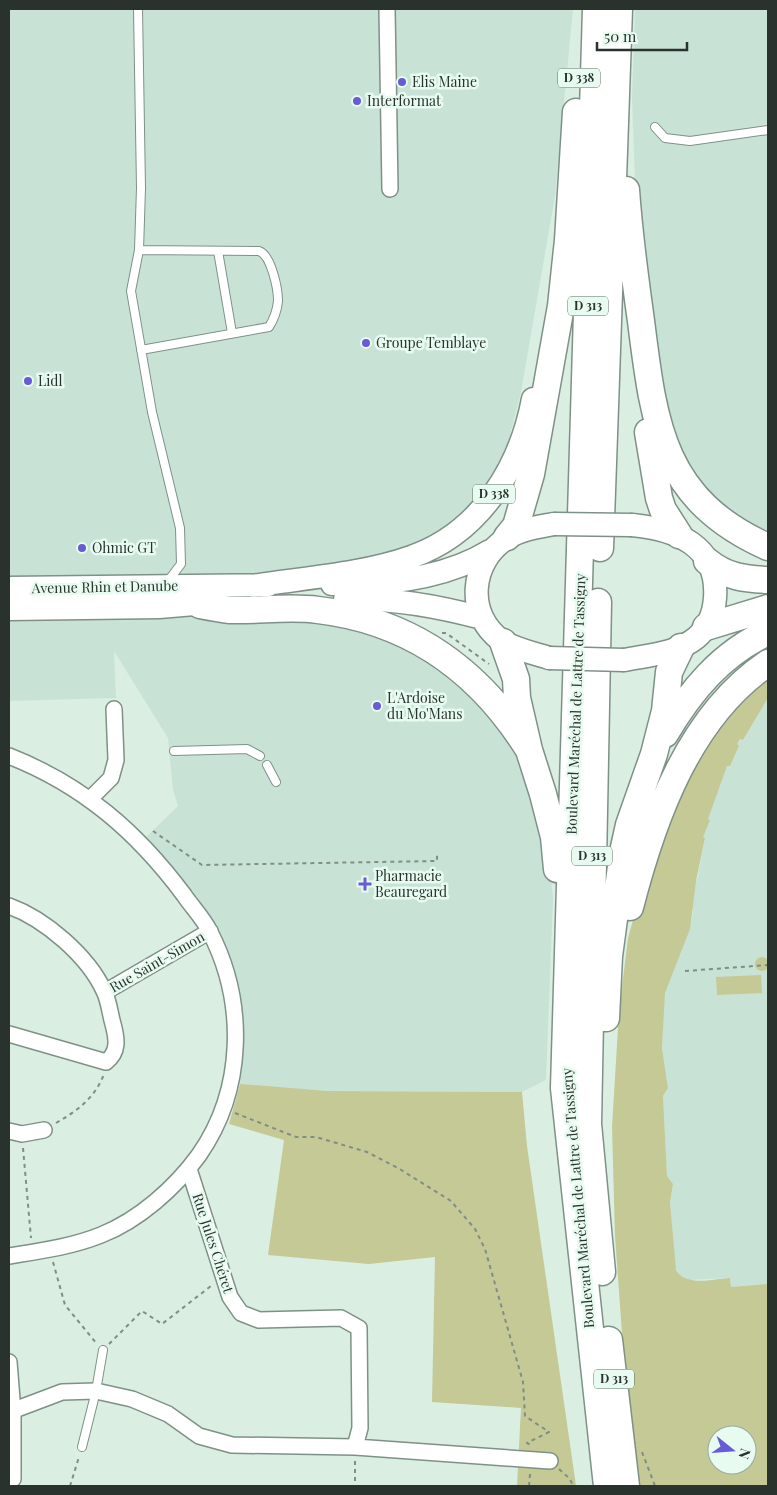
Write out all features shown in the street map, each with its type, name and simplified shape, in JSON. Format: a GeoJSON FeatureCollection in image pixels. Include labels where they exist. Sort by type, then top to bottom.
{"type":"FeatureCollection","features":[{"type":"Feature","properties":{"kind":"highway","name":"D 338"},"geometry":{"type":"LineString","coordinates":[[499,544],[516,526],[531,474],[561,306],[568,240],[583,9]]}},
{"type":"Feature","properties":{"kind":"highway","name":"Boulevard Maréchal de Lattre de Tassigny"},"geometry":{"type":"LineString","coordinates":[[596,9],[581,580],[564,1088],[607,1486]]}},
{"type":"Feature","properties":{"kind":"highway","name":"D 338"},"geometry":{"type":"LineString","coordinates":[[619,9],[615,117],[624,144],[627,205],[651,399],[670,460],[688,487],[707,510],[727,526],[768,547]]}},
{"type":"Feature","properties":{"kind":"highway","name":"Boulevard Maréchal de Lattre de Tassigny"},"geometry":{"type":"LineString","coordinates":[[615,117],[598,588],[588,1124],[604,1292],[626,1486]]}},
{"type":"Feature","properties":{"kind":"highway"},"geometry":{"type":"LineString","coordinates":[[638,295],[641,383],[656,485],[663,510],[679,535]]}},
{"type":"Feature","properties":{"kind":"highway"},"geometry":{"type":"LineString","coordinates":[[707,561],[723,573],[749,579],[768,580]]}},
{"type":"Feature","properties":{"kind":"highway"},"geometry":{"type":"LineString","coordinates":[[201,596],[229,610],[305,608],[338,613],[396,629],[430,648],[462,670],[489,695],[529,750]]}},
{"type":"Feature","properties":{"kind":"highway"},"geometry":{"type":"LineString","coordinates":[[706,627],[768,608]]}},
{"type":"Feature","properties":{"kind":"highway","name":"D 313"},"geometry":{"type":"LineString","coordinates":[[654,754],[679,712],[704,679],[720,662],[746,642],[768,632]]}},
{"type":"Feature","properties":{"kind":"highway"},"geometry":{"type":"LineString","coordinates":[[503,642],[512,668],[529,750],[554,837],[559,895],[557,975],[566,986]]}},
{"type":"Feature","properties":{"kind":"highway","name":"D 313"},"geometry":{"type":"LineString","coordinates":[[604,1292],[605,1029],[609,956],[623,852],[629,825],[654,754],[665,711],[669,672],[681,647]]}},
{"type":"Feature","properties":{"kind":"highway","name":"D 313"},"geometry":{"type":"LineString","coordinates":[[605,1029],[615,1006],[624,930],[637,879],[664,805],[690,749],[724,700],[745,678],[768,662]]}},
{"type":"Feature","properties":{"kind":"main road","name":"D 338"},"geometry":{"type":"LineString","coordinates":[[253,586],[381,566],[412,557],[451,537],[486,504],[514,461],[524,435],[535,390],[559,256],[568,240]]}},
{"type":"Feature","properties":{"kind":"main road"},"geometry":{"type":"LineString","coordinates":[[201,596],[253,586],[396,582],[437,572],[478,558],[499,544],[531,528],[554,524],[632,525],[666,530],[679,535],[694,545],[707,561],[714,581],[715,592],[712,614],[706,627],[695,639],[681,647],[668,652],[624,660],[549,658],[517,648],[503,642],[494,634],[482,618],[476,598],[477,584],[499,544]]}},
{"type":"Feature","properties":{"kind":"main road","name":"Avenue Rhin et Danube"},"geometry":{"type":"LineString","coordinates":[[9,588],[158,586],[201,596]]}},
{"type":"Feature","properties":{"kind":"main road"},"geometry":{"type":"LineString","coordinates":[[201,596],[223,601],[369,599],[436,608],[482,618]]}},
{"type":"Feature","properties":{"kind":"main road","name":"Avenue Rhin et Danube"},"geometry":{"type":"LineString","coordinates":[[9,608],[201,596]]}},
{"type":"Feature","properties":{"kind":"street"},"geometry":{"type":"LineString","coordinates":[[387,9],[390,189]]}},
{"type":"Feature","properties":{"kind":"street"},"geometry":{"type":"LineString","coordinates":[[90,800],[111,778],[116,760],[114,709]]}},
{"type":"Feature","properties":{"kind":"street"},"geometry":{"type":"LineString","coordinates":[[9,1256],[65,1247],[102,1235],[124,1223],[161,1196],[189,1169],[210,1139],[224,1108],[232,1084],[237,1031],[233,991],[210,931],[160,864],[141,842],[117,820],[90,800],[47,774],[10,759]]}},
{"type":"Feature","properties":{"kind":"street"},"geometry":{"type":"LineString","coordinates":[[9,906],[44,926],[72,947],[90,969],[105,992],[116,1042],[113,1057],[106,1062],[9,1034]]}},
{"type":"Feature","properties":{"kind":"street","name":"Rue Saint-Simon"},"geometry":{"type":"LineString","coordinates":[[105,992],[210,931]]}},
{"type":"Feature","properties":{"kind":"street"},"geometry":{"type":"LineString","coordinates":[[15,1132],[44,1130]]}},
{"type":"Feature","properties":{"kind":"street","name":"Rue Jules Chéret"},"geometry":{"type":"LineString","coordinates":[[189,1169],[230,1297],[241,1314],[259,1320],[341,1318],[359,1328],[360,1428],[355,1447]]}},
{"type":"Feature","properties":{"kind":"street"},"geometry":{"type":"LineString","coordinates":[[9,1362],[13,1478]]}},
{"type":"Feature","properties":{"kind":"street"},"geometry":{"type":"LineString","coordinates":[[11,1412],[62,1392],[96,1391],[132,1399],[168,1414],[200,1436],[232,1445],[355,1447],[550,1461]]}},
{"type":"Feature","properties":{"kind":"lane"},"geometry":{"type":"LineString","coordinates":[[138,9],[141,188],[139,250],[131,290],[152,412],[180,528],[181,564],[171,579],[158,586]]}},
{"type":"Feature","properties":{"kind":"lane"},"geometry":{"type":"LineString","coordinates":[[655,127],[664,138],[690,140],[768,130]]}},
{"type":"Feature","properties":{"kind":"lane"},"geometry":{"type":"LineString","coordinates":[[139,250],[265,253],[270,260],[278,300],[275,318],[268,327],[141,350]]}},
{"type":"Feature","properties":{"kind":"lane"},"geometry":{"type":"LineString","coordinates":[[218,251],[232,333]]}},
{"type":"Feature","properties":{"kind":"lane"},"geometry":{"type":"LineString","coordinates":[[174,751],[247,749],[260,756]]}},
{"type":"Feature","properties":{"kind":"lane"},"geometry":{"type":"LineString","coordinates":[[268,765],[276,782]]}},
{"type":"Feature","properties":{"kind":"lane"},"geometry":{"type":"LineString","coordinates":[[82,1447],[96,1391],[103,1350]]}},
{"type":"Feature","properties":{"kind":"path"},"geometry":{"type":"LineString","coordinates":[[430,648],[441,633],[446,633],[495,668],[512,668]]}},
{"type":"Feature","properties":{"kind":"path"},"geometry":{"type":"LineString","coordinates":[[153,831],[202,865],[327,861],[437,861],[437,852]]}},
{"type":"Feature","properties":{"kind":"path"},"geometry":{"type":"LineString","coordinates":[[685,972],[768,965]]}},
{"type":"Feature","properties":{"kind":"path"},"geometry":{"type":"LineString","coordinates":[[44,1130],[79,1110],[104,1076],[106,1062]]}},
{"type":"Feature","properties":{"kind":"path"},"geometry":{"type":"LineString","coordinates":[[224,1108],[296,1137],[316,1137],[367,1152],[398,1168],[451,1201],[475,1229],[485,1249],[524,1382],[525,1416],[549,1432],[527,1443],[546,1451],[531,1460]]}},
{"type":"Feature","properties":{"kind":"path"},"geometry":{"type":"LineString","coordinates":[[15,1132],[33,1253]]}},
{"type":"Feature","properties":{"kind":"path"},"geometry":{"type":"LineString","coordinates":[[50,1250],[64,1305],[103,1350],[142,1311],[162,1324],[223,1277]]}},
{"type":"Feature","properties":{"kind":"path"},"geometry":{"type":"LineString","coordinates":[[70,1486],[82,1447]]}},
{"type":"Feature","properties":{"kind":"path"},"geometry":{"type":"LineString","coordinates":[[355,1447],[355,1486]]}},
{"type":"Feature","properties":{"kind":"path"},"geometry":{"type":"LineString","coordinates":[[550,1461],[570,1479],[573,1486]]}},
{"type":"Feature","properties":{"kind":"shaded area"},"geometry":{"type":"Polygon","coordinates":[[[9,9],[573,9],[555,196],[521,392],[504,459],[481,500],[452,525],[397,554],[254,578],[198,612],[328,614],[430,656],[487,709],[519,757],[547,842],[553,898],[546,1080],[522,1092],[328,1091],[231,1084],[237,1031],[210,931],[141,842],[178,806],[173,790],[168,738],[114,651],[116,698],[9,701],[9,9]]]}},
{"type":"Feature","properties":{"kind":"shaded area"},"geometry":{"type":"Polygon","coordinates":[[[635,9],[768,9],[768,540],[726,521],[670,444],[637,235],[632,99],[635,9]]]}},
{"type":"Feature","properties":{"kind":"shaded area"},"geometry":{"type":"Polygon","coordinates":[[[768,698],[768,1284],[731,1287],[730,1278],[688,1280],[680,1275],[675,1268],[670,1202],[673,1184],[667,1176],[663,1096],[668,1088],[662,1048],[664,1002],[666,986],[685,941],[692,918],[693,910],[677,908],[681,879],[697,881],[705,838],[699,836],[710,820],[693,814],[715,761],[730,766],[739,746],[734,743],[737,737],[743,740],[768,698]]]}},
{"type":"Feature","properties":{"kind":"green space"},"geometry":{"type":"Polygon","coordinates":[[[768,668],[768,698],[743,740],[740,739],[737,744],[739,746],[730,766],[727,766],[708,819],[710,820],[703,837],[705,838],[696,881],[690,929],[665,993],[662,1048],[668,1088],[663,1096],[667,1176],[673,1184],[670,1202],[676,1270],[686,1279],[700,1281],[730,1278],[731,1287],[768,1284],[768,1486],[633,1486],[615,1236],[612,1127],[619,1012],[628,938],[645,877],[692,756],[768,668]]]}},
{"type":"Feature","properties":{"kind":"green space"},"geometry":{"type":"Polygon","coordinates":[[[762,957],[767,959],[769,964],[767,969],[762,971],[757,969],[755,964],[757,959],[762,957]]]}},
{"type":"Feature","properties":{"kind":"green space"},"geometry":{"type":"Polygon","coordinates":[[[761,975],[762,993],[717,995],[716,977],[761,975]]]}},
{"type":"Feature","properties":{"kind":"green space"},"geometry":{"type":"Polygon","coordinates":[[[240,1084],[328,1091],[522,1092],[527,1146],[576,1486],[517,1486],[521,1408],[432,1402],[435,1257],[369,1264],[268,1255],[284,1140],[229,1124],[240,1084]]]}},
{"type":"Feature","properties":{"kind":"place","name":"Elis Maine"},"geometry":{"type":"Point","coordinates":[402,82]}},
{"type":"Feature","properties":{"kind":"place","name":"Interformat"},"geometry":{"type":"Point","coordinates":[357,101]}},
{"type":"Feature","properties":{"kind":"place","name":"Groupe Temblaye"},"geometry":{"type":"Point","coordinates":[366,343]}},
{"type":"Feature","properties":{"kind":"place","name":"Lidl"},"geometry":{"type":"Point","coordinates":[28,381]}},
{"type":"Feature","properties":{"kind":"place","name":"Ohmic GT"},"geometry":{"type":"Point","coordinates":[82,548]}},
{"type":"Feature","properties":{"kind":"place","name":"L'Ardoise du Mo'Mans"},"geometry":{"type":"Point","coordinates":[377,706]}},
{"type":"Feature","properties":{"kind":"place","name":"Pharmacie Beauregard"},"geometry":{"type":"Point","coordinates":[365,884]}}]}
